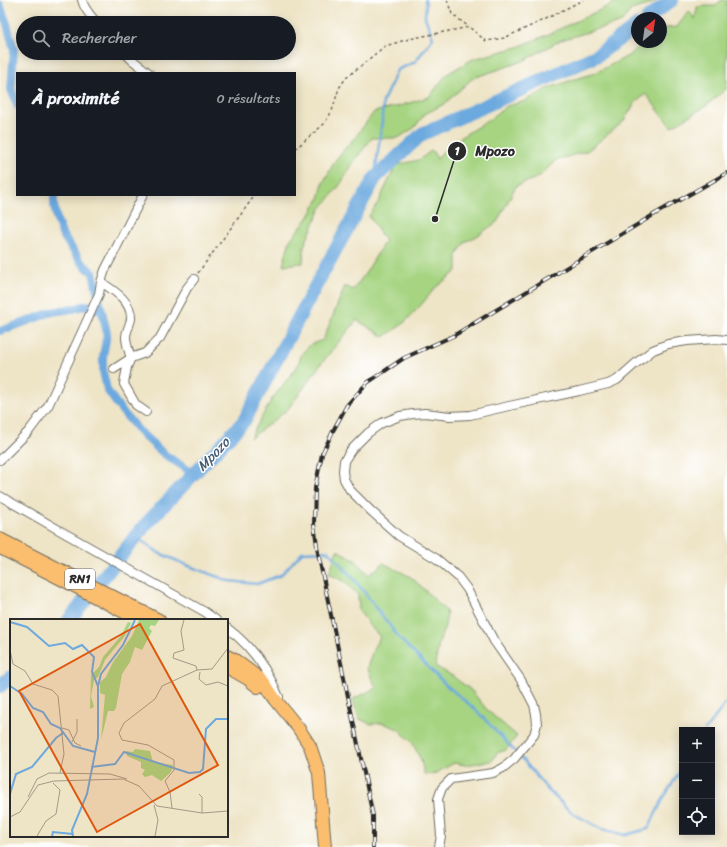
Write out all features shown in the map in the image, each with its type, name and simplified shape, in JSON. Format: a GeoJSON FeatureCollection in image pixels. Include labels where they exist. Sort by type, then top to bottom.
{"type":"FeatureCollection","features":[{"type":"Feature","properties":{"kind":"highway","name":"RN1"},"geometry":{"type":"LineString","coordinates":[[0,539],[157,619]]}},
{"type":"Feature","properties":{"kind":"highway","name":"RN1"},"geometry":{"type":"LineString","coordinates":[[0,548],[137,619]]}},
{"type":"Feature","properties":{"kind":"highway"},"geometry":{"type":"LineString","coordinates":[[228,656],[263,681],[310,746],[319,773],[325,847]]}},
{"type":"Feature","properties":{"kind":"highway"},"geometry":{"type":"LineString","coordinates":[[228,668],[248,679],[275,699]]}},
{"type":"Feature","properties":{"kind":"street"},"geometry":{"type":"LineString","coordinates":[[82,0],[90,16]]}},
{"type":"Feature","properties":{"kind":"street"},"geometry":{"type":"LineString","coordinates":[[132,60],[148,72]]}},
{"type":"Feature","properties":{"kind":"street"},"geometry":{"type":"LineString","coordinates":[[0,460],[29,431],[48,406],[99,294],[105,270],[142,196]]}},
{"type":"Feature","properties":{"kind":"street"},"geometry":{"type":"LineString","coordinates":[[114,369],[131,358],[145,353],[160,338],[187,288],[194,279]]}},
{"type":"Feature","properties":{"kind":"street"},"geometry":{"type":"LineString","coordinates":[[101,282],[120,295],[128,307],[131,318],[126,337],[128,351],[131,358],[127,367],[124,384],[136,405],[146,412]]}},
{"type":"Feature","properties":{"kind":"street"},"geometry":{"type":"LineString","coordinates":[[438,847],[441,836],[438,799],[442,788],[451,779],[493,773],[503,768],[514,759],[534,735],[537,724],[534,705],[521,680],[494,641],[467,589],[458,577],[437,559],[399,536],[350,490],[344,479],[344,462],[351,450],[368,433],[382,423],[400,416],[425,413],[450,416],[470,415],[579,391],[608,384],[617,380],[653,350],[668,344],[686,341],[716,339],[727,340]]}},
{"type":"Feature","properties":{"kind":"street"},"geometry":{"type":"LineString","coordinates":[[0,496],[72,538],[206,612],[215,619]]}},
{"type":"Feature","properties":{"kind":"street"},"geometry":{"type":"LineString","coordinates":[[228,629],[250,650],[265,669],[284,710]]}},
{"type":"Feature","properties":{"kind":"path"},"geometry":{"type":"LineString","coordinates":[[447,0],[452,14],[486,41],[504,38],[583,0]]}},
{"type":"Feature","properties":{"kind":"path"},"geometry":{"type":"LineString","coordinates":[[296,148],[324,124],[332,111],[339,88],[346,78],[385,46],[409,39],[469,27]]}},
{"type":"Feature","properties":{"kind":"path"},"geometry":{"type":"LineString","coordinates":[[194,279],[254,196]]}},
{"type":"Feature","properties":{"kind":"green space"},"geometry":{"type":"Polygon","coordinates":[[[621,0],[657,0],[649,5],[631,10],[622,22],[561,40],[523,61],[473,78],[444,104],[425,114],[414,128],[398,138],[372,138],[355,160],[340,185],[320,210],[304,246],[303,263],[283,265],[290,240],[308,218],[319,199],[323,183],[336,159],[357,135],[374,112],[429,97],[447,74],[473,59],[518,47],[621,0]]]}},
{"type":"Feature","properties":{"kind":"green space","name":"Mpozo"},"geometry":{"type":"Polygon","coordinates":[[[721,0],[727,0],[727,88],[706,106],[671,127],[646,94],[635,103],[623,122],[587,151],[556,160],[539,177],[516,186],[497,222],[477,236],[465,242],[457,255],[457,271],[435,288],[403,324],[384,337],[357,320],[320,365],[288,409],[250,438],[272,399],[297,367],[302,353],[311,344],[323,340],[345,286],[353,290],[365,274],[385,241],[369,216],[379,201],[396,165],[419,160],[432,150],[437,159],[444,150],[461,137],[490,119],[507,106],[525,101],[549,88],[595,73],[628,56],[636,48],[667,48],[667,28],[677,27],[689,11],[695,19],[697,7],[716,6],[721,0]]]}},
{"type":"Feature","properties":{"kind":"green space"},"geometry":{"type":"Polygon","coordinates":[[[337,550],[355,560],[369,575],[383,563],[411,577],[447,612],[445,626],[439,642],[435,666],[451,675],[471,690],[488,711],[517,736],[506,750],[497,753],[492,761],[465,765],[454,763],[434,774],[424,774],[421,760],[412,742],[398,729],[383,723],[371,724],[359,719],[353,699],[376,688],[367,668],[374,647],[380,637],[369,625],[359,610],[358,595],[344,581],[329,574],[337,550]]]}},
{"type":"Feature","properties":{"kind":"waterway"},"geometry":{"type":"LineString","coordinates":[[375,178],[383,101],[397,70],[415,62],[433,38],[425,17],[425,0]]}},
{"type":"Feature","properties":{"kind":"waterway","name":"Mpozo"},"geometry":{"type":"LineString","coordinates":[[656,12],[672,0]]}},
{"type":"Feature","properties":{"kind":"waterway"},"geometry":{"type":"LineString","coordinates":[[0,5],[14,50],[11,89],[16,102]]}},
{"type":"Feature","properties":{"kind":"waterway","name":"Mpozo"},"geometry":{"type":"LineString","coordinates":[[70,619],[146,524],[244,421],[375,178],[422,134],[596,56],[631,30]]}},
{"type":"Feature","properties":{"kind":"waterway"},"geometry":{"type":"LineString","coordinates":[[54,196],[57,220],[62,234],[81,262],[93,273],[107,333],[103,357],[103,371],[107,390],[121,410],[140,432],[164,454],[194,474]]}},
{"type":"Feature","properties":{"kind":"waterway"},"geometry":{"type":"LineString","coordinates":[[0,331],[51,312],[88,305],[98,310]]}},
{"type":"Feature","properties":{"kind":"waterway"},"geometry":{"type":"LineString","coordinates":[[136,537],[159,553],[189,566],[229,581],[257,584],[281,575],[302,552],[329,551],[358,584],[400,639],[446,685],[476,710],[525,762],[547,789],[572,813],[602,829],[625,835],[648,829],[664,797],[679,773]]}},
{"type":"Feature","properties":{"kind":"waterway","name":"Mpozo"},"geometry":{"type":"LineString","coordinates":[[0,686],[10,678]]}},
{"type":"Feature","properties":{"kind":"waterway"},"geometry":{"type":"LineString","coordinates":[[707,727],[727,702]]}},
{"type":"Feature","properties":{"kind":"railway"},"geometry":{"type":"LineString","coordinates":[[373,847],[373,816],[318,553],[314,524],[315,488],[322,454],[334,429],[347,405],[367,383],[404,358],[453,336],[655,214],[727,173]]}},
{"type":"Feature","properties":{"kind":"place","name":"Mpozo"},"geometry":{"type":"Point","coordinates":[435,219]}}]}
